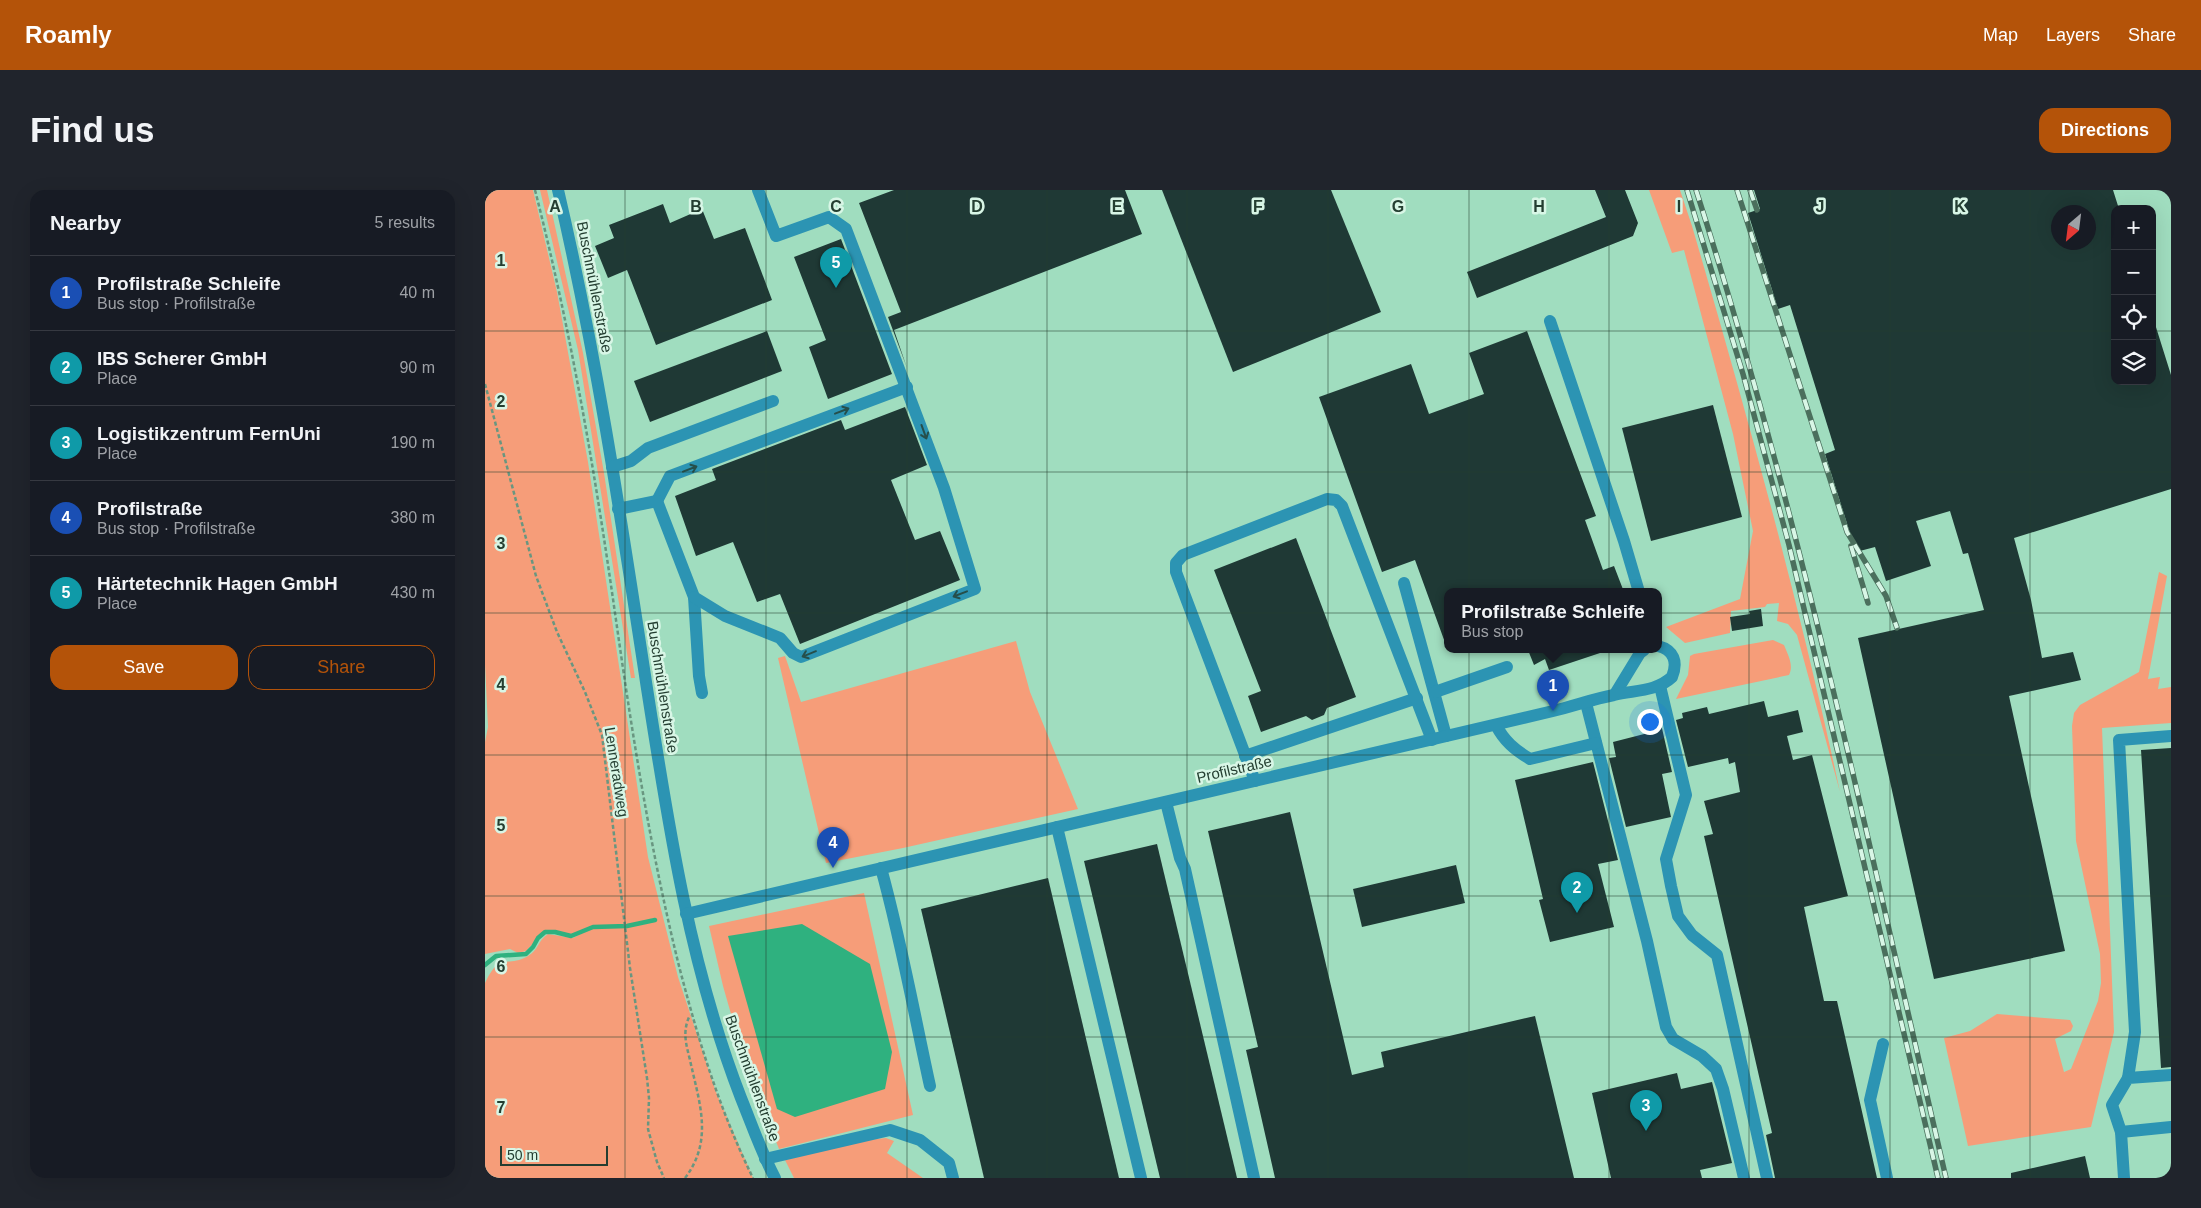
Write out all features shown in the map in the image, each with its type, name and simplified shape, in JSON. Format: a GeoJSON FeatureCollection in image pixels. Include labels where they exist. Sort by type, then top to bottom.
{"type":"FeatureCollection","features":[{"type":"Feature","properties":{"kind":"street","name":"Buschmühlenstraße"},"geometry":{"type":"LineString","coordinates":[[558,190],[612,468],[670,836],[686,914],[726,1058],[765,1159],[775,1178]]}},
{"type":"Feature","properties":{"kind":"street"},"geometry":{"type":"LineString","coordinates":[[694,597],[725,616],[780,638],[793,653],[801,657],[975,589],[945,488],[846,230],[829,217],[776,236],[758,190]]}},
{"type":"Feature","properties":{"kind":"street"},"geometry":{"type":"LineString","coordinates":[[1550,321],[1624,541],[1638,588]]}},
{"type":"Feature","properties":{"kind":"street"},"geometry":{"type":"LineString","coordinates":[[619,509],[657,501],[671,476],[907,387]]}},
{"type":"Feature","properties":{"kind":"street"},"geometry":{"type":"LineString","coordinates":[[612,468],[631,461],[648,448],[773,400]]}},
{"type":"Feature","properties":{"kind":"street"},"geometry":{"type":"LineString","coordinates":[[1255,781],[1176,572],[1176,563],[1183,555],[1327,499],[1336,500],[1342,506],[1432,740]]}},
{"type":"Feature","properties":{"kind":"street"},"geometry":{"type":"LineString","coordinates":[[657,501],[694,597],[699,676],[702,693]]}},
{"type":"Feature","properties":{"kind":"street"},"geometry":{"type":"LineString","coordinates":[[1405,583],[1446,736]]}},
{"type":"Feature","properties":{"kind":"street"},"geometry":{"type":"LineString","coordinates":[[1662,647],[1673,655],[1675,661],[1672,677],[1660,686],[1686,795],[1666,859],[1671,886],[1678,916],[1692,935],[1717,956],[1767,1178]]}},
{"type":"Feature","properties":{"kind":"street"},"geometry":{"type":"LineString","coordinates":[[1615,694],[1640,653]]}},
{"type":"Feature","properties":{"kind":"street"},"geometry":{"type":"LineString","coordinates":[[1435,692],[1507,667]]}},
{"type":"Feature","properties":{"kind":"street","name":"Profilstraße"},"geometry":{"type":"LineString","coordinates":[[686,914],[1496,725],[1615,694],[1635,692],[1660,686]]}},
{"type":"Feature","properties":{"kind":"street"},"geometry":{"type":"LineString","coordinates":[[1245,756],[1417,698]]}},
{"type":"Feature","properties":{"kind":"street"},"geometry":{"type":"LineString","coordinates":[[1586,703],[1647,940],[1666,1027],[1673,1039],[1702,1056],[1716,1069],[1723,1089],[1745,1178]]}},
{"type":"Feature","properties":{"kind":"street"},"geometry":{"type":"LineString","coordinates":[[1496,725],[1503,738],[1518,752],[1531,759],[1596,743]]}},
{"type":"Feature","properties":{"kind":"street"},"geometry":{"type":"LineString","coordinates":[[2124,1178],[2121,1132],[2113,1105],[2128,1078],[2135,1032],[2119,740],[2171,736]]}},
{"type":"Feature","properties":{"kind":"street"},"geometry":{"type":"LineString","coordinates":[[1166,802],[1179,858],[1185,869],[1254,1178]]}},
{"type":"Feature","properties":{"kind":"street"},"geometry":{"type":"LineString","coordinates":[[1057,827],[1141,1178]]}},
{"type":"Feature","properties":{"kind":"street"},"geometry":{"type":"LineString","coordinates":[[881,868],[899,932],[905,974],[930,1086]]}},
{"type":"Feature","properties":{"kind":"street"},"geometry":{"type":"LineString","coordinates":[[1883,1044],[1870,1100],[1887,1178]]}},
{"type":"Feature","properties":{"kind":"street"},"geometry":{"type":"LineString","coordinates":[[2128,1078],[2171,1075]]}},
{"type":"Feature","properties":{"kind":"street"},"geometry":{"type":"LineString","coordinates":[[2121,1132],[2171,1127]]}},
{"type":"Feature","properties":{"kind":"street"},"geometry":{"type":"LineString","coordinates":[[765,1159],[890,1130],[920,1140],[949,1163],[953,1178]]}},
{"type":"Feature","properties":{"kind":"path"},"geometry":{"type":"LineString","coordinates":[[535,190],[560,291],[590,460],[633,742],[646,797],[665,915],[690,1014],[716,1092],[753,1178]]}},
{"type":"Feature","properties":{"kind":"path","name":"Lenneradweg"},"geometry":{"type":"LineString","coordinates":[[485,384],[536,576],[557,632],[585,692],[602,735],[627,929],[630,968],[648,1088],[648,1129],[657,1162],[664,1178]]}},
{"type":"Feature","properties":{"kind":"path"},"geometry":{"type":"LineString","coordinates":[[685,1178],[699,1154],[703,1130],[685,1038],[685,1025],[690,1014]]}},
{"type":"Feature","properties":{"kind":"shaded area"},"geometry":{"type":"Polygon","coordinates":[[[485,190],[533,190],[557,292],[588,462],[648,857],[678,977],[716,1092],[753,1178],[485,1178],[485,983],[490,973],[500,963],[520,960],[528,956],[548,934],[573,938],[588,930],[571,935],[554,930],[545,931],[526,951],[518,953],[510,949],[485,954],[485,742],[488,727],[485,664],[485,190]]]}},
{"type":"Feature","properties":{"kind":"shaded area"},"geometry":{"type":"Polygon","coordinates":[[[540,190],[547,190],[583,353],[604,473],[635,678],[631,678],[578,350],[540,190]]]}},
{"type":"Feature","properties":{"kind":"shaded area"},"geometry":{"type":"Polygon","coordinates":[[[1649,190],[1680,190],[1692,226],[1733,367],[1790,579],[1840,792],[1797,635],[1788,624],[1777,621],[1779,603],[1767,604],[1765,607],[1731,611],[1730,633],[1685,643],[1666,627],[1740,599],[1753,531],[1733,434],[1684,250],[1672,253],[1649,190]]]}},
{"type":"Feature","properties":{"kind":"shaded area"},"geometry":{"type":"Polygon","coordinates":[[[2159,572],[2167,576],[2148,679],[2160,677],[2158,689],[2171,687],[2171,723],[2102,728],[2114,1032],[2091,1127],[1968,1146],[1944,1038],[1970,1031],[1997,1014],[2070,1020],[2073,1026],[2071,1031],[2055,1039],[2064,1072],[2071,1069],[2098,1001],[2101,983],[2100,954],[2076,841],[2072,726],[2074,713],[2080,705],[2139,672],[2159,572]]]}},
{"type":"Feature","properties":{"kind":"shaded area"},"geometry":{"type":"Polygon","coordinates":[[[1773,640],[1784,645],[1791,664],[1789,675],[1676,699],[1688,675],[1690,656],[1773,640]]]}},
{"type":"Feature","properties":{"kind":"shaded area"},"geometry":{"type":"Polygon","coordinates":[[[1016,641],[1030,692],[1078,809],[826,863],[778,658],[785,656],[801,702],[1016,641]]]}},
{"type":"Feature","properties":{"kind":"shaded area"},"geometry":{"type":"Polygon","coordinates":[[[864,893],[913,1115],[779,1149],[745,1063],[723,986],[709,926],[864,893]]]}},
{"type":"Feature","properties":{"kind":"shaded area"},"geometry":{"type":"Polygon","coordinates":[[[802,924],[870,964],[892,1052],[885,1089],[795,1117],[777,1109],[728,936],[802,924]]]}},
{"type":"Feature","properties":{"kind":"shaded area"},"geometry":{"type":"Polygon","coordinates":[[[886,1138],[894,1141],[887,1153],[923,1178],[794,1178],[785,1160],[868,1140],[886,1138]]]}},
{"type":"Feature","properties":{"kind":"building"},"geometry":{"type":"Polygon","coordinates":[[[894,190],[1125,190],[1142,234],[894,330],[907,368],[888,317],[901,312],[859,203],[894,190]]]}},
{"type":"Feature","properties":{"kind":"building"},"geometry":{"type":"Polygon","coordinates":[[[1162,190],[1331,190],[1381,312],[1233,372],[1162,190]]]}},
{"type":"Feature","properties":{"kind":"building"},"geometry":{"type":"Polygon","coordinates":[[[1595,190],[1625,190],[1638,223],[1633,236],[1477,298],[1467,272],[1606,217],[1595,190]]]}},
{"type":"Feature","properties":{"kind":"building"},"geometry":{"type":"Polygon","coordinates":[[[1754,190],[2113,190],[2118,205],[2111,205],[2111,385],[2156,385],[2156,327],[2171,375],[2171,489],[2014,538],[2031,600],[2042,658],[2073,652],[2081,680],[2009,696],[2065,951],[1934,979],[1858,638],[1984,610],[1968,553],[1963,554],[1950,511],[1916,521],[1931,566],[1886,581],[1875,547],[1856,552],[1825,454],[1835,450],[1790,305],[1778,309],[1748,213],[1760,209],[1754,190]]]}},
{"type":"Feature","properties":{"kind":"building"},"geometry":{"type":"Polygon","coordinates":[[[663,204],[670,223],[702,209],[714,239],[745,228],[772,300],[656,345],[627,270],[608,278],[595,246],[614,238],[609,225],[663,204]]]}},
{"type":"Feature","properties":{"kind":"building"},"geometry":{"type":"Polygon","coordinates":[[[841,239],[892,374],[828,399],[809,347],[826,340],[794,257],[841,239]]]}},
{"type":"Feature","properties":{"kind":"building"},"geometry":{"type":"Polygon","coordinates":[[[767,331],[782,371],[650,422],[634,381],[767,331]]]}},
{"type":"Feature","properties":{"kind":"building"},"geometry":{"type":"Polygon","coordinates":[[[1527,331],[1596,516],[1585,520],[1603,570],[1614,566],[1622,588],[1444,588],[1444,640],[1415,560],[1382,572],[1319,397],[1411,364],[1429,414],[1484,394],[1469,353],[1527,331]]]}},
{"type":"Feature","properties":{"kind":"building"},"geometry":{"type":"Polygon","coordinates":[[[1713,405],[1742,517],[1651,541],[1622,428],[1713,405]]]}},
{"type":"Feature","properties":{"kind":"building"},"geometry":{"type":"Polygon","coordinates":[[[905,407],[927,465],[891,480],[915,540],[940,531],[960,580],[800,644],[780,594],[757,602],[733,542],[696,556],[675,496],[716,480],[712,469],[841,420],[845,430],[905,407]]]}},
{"type":"Feature","properties":{"kind":"building"},"geometry":{"type":"Polygon","coordinates":[[[1296,538],[1356,697],[1327,708],[1324,715],[1312,720],[1306,716],[1261,732],[1248,696],[1261,691],[1214,570],[1296,538]]]}},
{"type":"Feature","properties":{"kind":"building"},"geometry":{"type":"Polygon","coordinates":[[[1761,609],[1763,626],[1732,631],[1730,617],[1750,614],[1749,611],[1761,609]]]}},
{"type":"Feature","properties":{"kind":"building"},"geometry":{"type":"Polygon","coordinates":[[[1529,653],[1600,653],[1549,670],[1545,659],[1534,665],[1529,653]]]}},
{"type":"Feature","properties":{"kind":"building"},"geometry":{"type":"Polygon","coordinates":[[[1764,701],[1768,717],[1798,710],[1803,732],[1787,736],[1793,760],[1812,755],[1848,896],[1804,907],[1824,1001],[1837,1001],[1877,1178],[1775,1178],[1766,1135],[1772,1133],[1704,836],[1713,834],[1704,801],[1740,792],[1735,762],[1729,764],[1728,758],[1688,767],[1676,720],[1683,718],[1682,713],[1707,707],[1709,714],[1764,701]]]}},
{"type":"Feature","properties":{"kind":"building"},"geometry":{"type":"Polygon","coordinates":[[[1661,724],[1672,772],[1662,774],[1671,817],[1626,827],[1609,758],[1616,757],[1613,742],[1652,732],[1651,726],[1661,724]]]}},
{"type":"Feature","properties":{"kind":"building"},"geometry":{"type":"Polygon","coordinates":[[[2171,748],[2171,1067],[2161,1068],[2141,750],[2171,748]]]}},
{"type":"Feature","properties":{"kind":"building"},"geometry":{"type":"Polygon","coordinates":[[[1593,762],[1618,860],[1598,864],[1614,927],[1550,942],[1539,900],[1543,899],[1515,780],[1593,762]]]}},
{"type":"Feature","properties":{"kind":"building"},"geometry":{"type":"Polygon","coordinates":[[[1290,812],[1352,1075],[1384,1067],[1381,1052],[1535,1016],[1574,1178],[1275,1178],[1246,1050],[1258,1047],[1208,831],[1290,812]]]}},
{"type":"Feature","properties":{"kind":"building"},"geometry":{"type":"Polygon","coordinates":[[[1157,844],[1237,1178],[1160,1178],[1084,861],[1157,844]]]}},
{"type":"Feature","properties":{"kind":"building"},"geometry":{"type":"Polygon","coordinates":[[[1456,865],[1465,903],[1362,927],[1353,889],[1456,865]]]}},
{"type":"Feature","properties":{"kind":"building"},"geometry":{"type":"Polygon","coordinates":[[[1048,878],[1119,1178],[984,1178],[921,909],[1048,878]]]}},
{"type":"Feature","properties":{"kind":"building"},"geometry":{"type":"Polygon","coordinates":[[[1677,1073],[1681,1089],[1712,1082],[1732,1163],[1700,1170],[1702,1178],[1611,1178],[1592,1093],[1677,1073]]]}},
{"type":"Feature","properties":{"kind":"building"},"geometry":{"type":"Polygon","coordinates":[[[2085,1156],[2090,1178],[2011,1178],[2011,1173],[2085,1156]]]}},
{"type":"Feature","properties":{"kind":"waterway"},"geometry":{"type":"LineString","coordinates":[[485,965],[496,956],[526,954],[545,932],[555,932],[571,936],[593,927],[627,926],[655,920]]}},
{"type":"Feature","properties":{"kind":"railway"},"geometry":{"type":"LineString","coordinates":[[1687,190],[1743,374],[1789,545],[1938,1178]]}},
{"type":"Feature","properties":{"kind":"railway"},"geometry":{"type":"LineString","coordinates":[[1696,190],[1733,312],[1801,558],[1946,1178]]}},
{"type":"Feature","properties":{"kind":"railway"},"geometry":{"type":"LineString","coordinates":[[1737,190],[1847,532],[1886,596],[1897,628]]}},
{"type":"Feature","properties":{"kind":"railway"},"geometry":{"type":"LineString","coordinates":[[1750,190],[1757,210]]}},
{"type":"Feature","properties":{"kind":"railway"},"geometry":{"type":"LineString","coordinates":[[1851,546],[1868,603]]}},
{"type":"Feature","properties":{"kind":"place","name":"Härtetechnik Hagen GmbH"},"geometry":{"type":"Point","coordinates":[836,288]}},
{"type":"Feature","properties":{"kind":"place","name":"Profilstraße Schleife"},"geometry":{"type":"Point","coordinates":[1553,711]}},
{"type":"Feature","properties":{"kind":"place","name":"Profilstraße"},"geometry":{"type":"Point","coordinates":[833,868]}},
{"type":"Feature","properties":{"kind":"place","name":"IBS Scherer GmbH"},"geometry":{"type":"Point","coordinates":[1577,913]}},
{"type":"Feature","properties":{"kind":"place","name":"Logistikzentrum FernUni"},"geometry":{"type":"Point","coordinates":[1646,1131]}}]}
